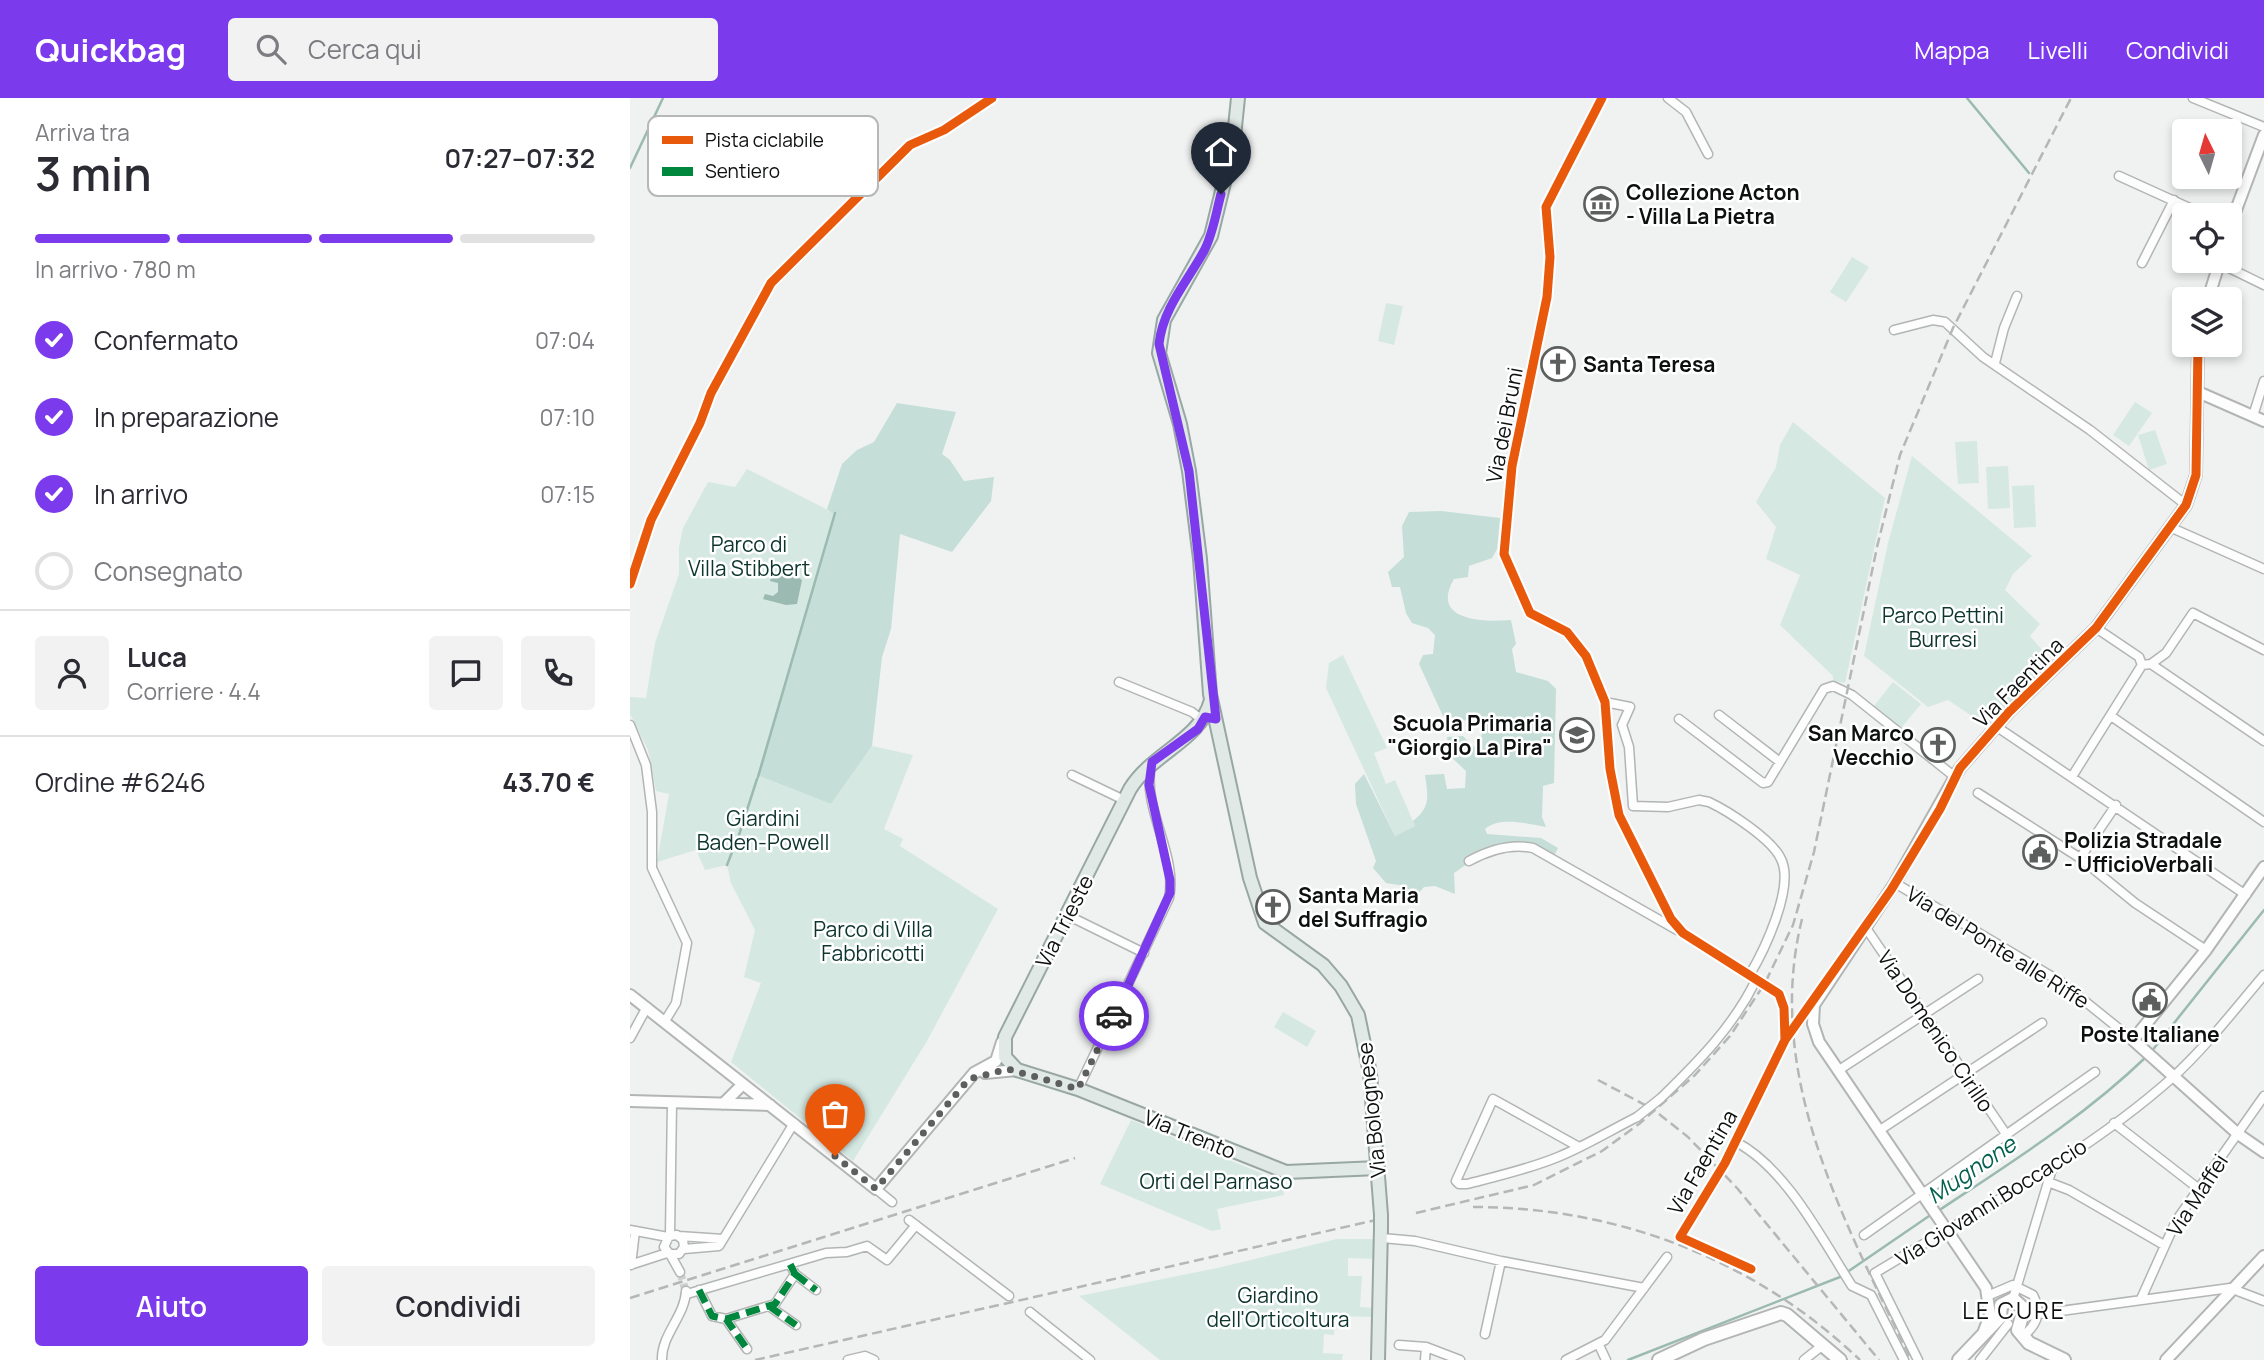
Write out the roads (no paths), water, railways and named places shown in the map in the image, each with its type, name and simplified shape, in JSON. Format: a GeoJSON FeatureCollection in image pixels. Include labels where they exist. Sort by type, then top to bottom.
{"type":"FeatureCollection","features":[{"type":"Feature","properties":{"kind":"main road","name":"Via Bolognese"},"geometry":{"type":"LineString","coordinates":[[1238,98],[1233,146],[1211,236],[1171,304],[1161,326],[1159,344],[1191,481],[1211,700],[1208,722],[1262,919],[1322,965],[1341,986],[1358,1015],[1370,1073],[1378,1168],[1381,1227],[1378,1360]]}},
{"type":"Feature","properties":{"kind":"main road","name":"Via Trieste"},"geometry":{"type":"LineString","coordinates":[[1003,1041],[1131,788],[1152,762],[1208,722]]}},
{"type":"Feature","properties":{"kind":"main road"},"geometry":{"type":"LineString","coordinates":[[1003,1041],[1013,1066]]}},
{"type":"Feature","properties":{"kind":"main road","name":"Via Trento"},"geometry":{"type":"LineString","coordinates":[[1013,1066],[1289,1172],[1378,1168]]}},
{"type":"Feature","properties":{"kind":"main road"},"geometry":{"type":"LineString","coordinates":[[1959,1360],[1981,1335],[2010,1317],[2022,1305],[2013,1299],[2010,1317],[2024,1339],[2064,1360]]}},
{"type":"Feature","properties":{"kind":"main road"},"geometry":{"type":"LineString","coordinates":[[1659,1360],[1704,1339],[1781,1313],[1787,1315],[1840,1360]]}},
{"type":"Feature","properties":{"kind":"street"},"geometry":{"type":"LineString","coordinates":[[878,177],[910,145],[944,130],[992,98]]}},
{"type":"Feature","properties":{"kind":"street","name":"Via dei Bruni"},"geometry":{"type":"LineString","coordinates":[[1602,98],[1546,207],[1550,257],[1545,310],[1513,466],[1504,554],[1530,613],[1574,638],[1586,656],[1605,702],[1610,769],[1618,809],[1671,919],[1683,933],[1775,992],[1783,1001],[1787,1037]]}},
{"type":"Feature","properties":{"kind":"street"},"geometry":{"type":"LineString","coordinates":[[1668,98],[1686,112],[1708,154]]}},
{"type":"Feature","properties":{"kind":"street"},"geometry":{"type":"LineString","coordinates":[[2193,98],[2264,127]]}},
{"type":"Feature","properties":{"kind":"street"},"geometry":{"type":"LineString","coordinates":[[2239,203],[2263,140]]}},
{"type":"Feature","properties":{"kind":"street"},"geometry":{"type":"LineString","coordinates":[[2119,176],[2180,203]]}},
{"type":"Feature","properties":{"kind":"street"},"geometry":{"type":"LineString","coordinates":[[630,584],[651,520],[711,393],[771,283],[859,196]]}},
{"type":"Feature","properties":{"kind":"street"},"geometry":{"type":"LineString","coordinates":[[2142,263],[2174,200]]}},
{"type":"Feature","properties":{"kind":"street"},"geometry":{"type":"LineString","coordinates":[[2241,273],[2264,285]]}},
{"type":"Feature","properties":{"kind":"street"},"geometry":{"type":"LineString","coordinates":[[1995,363],[2004,328],[2017,296]]}},
{"type":"Feature","properties":{"kind":"street"},"geometry":{"type":"LineString","coordinates":[[1894,330],[1943,321],[2186,505]]}},
{"type":"Feature","properties":{"kind":"street","name":"Via Faentina"},"geometry":{"type":"LineString","coordinates":[[1796,1026],[1895,883],[1940,809],[1955,776],[1997,727],[2096,628],[2172,528],[2186,505],[2196,475],[2198,357]]}},
{"type":"Feature","properties":{"kind":"street"},"geometry":{"type":"LineString","coordinates":[[2253,416],[2264,381]]}},
{"type":"Feature","properties":{"kind":"street"},"geometry":{"type":"LineString","coordinates":[[2198,392],[2264,421]]}},
{"type":"Feature","properties":{"kind":"street"},"geometry":{"type":"LineString","coordinates":[[2172,528],[2264,569]]}},
{"type":"Feature","properties":{"kind":"street"},"geometry":{"type":"LineString","coordinates":[[2073,775],[2147,665],[2166,653],[2194,613],[2264,650]]}},
{"type":"Feature","properties":{"kind":"street"},"geometry":{"type":"LineString","coordinates":[[2096,628],[2147,665],[2264,741]]}},
{"type":"Feature","properties":{"kind":"street"},"geometry":{"type":"LineString","coordinates":[[1119,682],[1192,712],[1208,722]]}},
{"type":"Feature","properties":{"kind":"street"},"geometry":{"type":"LineString","coordinates":[[1679,719],[1758,781],[1768,782],[1824,689],[1833,686],[1852,695],[1955,776]]}},
{"type":"Feature","properties":{"kind":"street"},"geometry":{"type":"LineString","coordinates":[[1605,702],[1630,707],[1622,725],[1629,747],[1633,806]]}},
{"type":"Feature","properties":{"kind":"street"},"geometry":{"type":"LineString","coordinates":[[1719,715],[1780,762]]}},
{"type":"Feature","properties":{"kind":"street"},"geometry":{"type":"LineString","coordinates":[[2111,716],[2264,822]]}},
{"type":"Feature","properties":{"kind":"street"},"geometry":{"type":"LineString","coordinates":[[630,725],[646,765],[652,813],[652,868],[687,943],[676,1003],[665,1021]]}},
{"type":"Feature","properties":{"kind":"street"},"geometry":{"type":"LineString","coordinates":[[1997,727],[2073,775],[2246,895]]}},
{"type":"Feature","properties":{"kind":"street"},"geometry":{"type":"LineString","coordinates":[[1078,1089],[1167,904],[1170,887],[1149,779],[1152,762]]}},
{"type":"Feature","properties":{"kind":"street"},"geometry":{"type":"LineString","coordinates":[[1072,775],[1124,800]]}},
{"type":"Feature","properties":{"kind":"street"},"geometry":{"type":"LineString","coordinates":[[1131,788],[1152,798]]}},
{"type":"Feature","properties":{"kind":"street"},"geometry":{"type":"LineString","coordinates":[[1978,793],[2080,858],[2135,903],[2206,950]]}},
{"type":"Feature","properties":{"kind":"street"},"geometry":{"type":"LineString","coordinates":[[1579,1147],[1493,1099],[1456,1181],[1464,1184],[1522,1169],[1579,1147],[1637,1117],[1661,1098],[1712,1046],[1736,1015],[1774,930],[1783,876],[1779,855],[1731,814],[1709,802],[1699,800],[1668,807],[1633,806],[1618,809]]}},
{"type":"Feature","properties":{"kind":"street"},"geometry":{"type":"LineString","coordinates":[[2080,858],[2116,805]]}},
{"type":"Feature","properties":{"kind":"street"},"geometry":{"type":"LineString","coordinates":[[1469,860],[1485,852],[1508,847],[1533,848],[1683,933]]}},
{"type":"Feature","properties":{"kind":"street"},"geometry":{"type":"LineString","coordinates":[[2264,867],[2206,950],[2135,1042],[2238,1133],[2264,1152]]}},
{"type":"Feature","properties":{"kind":"street","name":"Via del Ponte alle Riffe"},"geometry":{"type":"LineString","coordinates":[[1895,883],[2061,982],[2135,1042]]}},
{"type":"Feature","properties":{"kind":"street"},"geometry":{"type":"LineString","coordinates":[[1067,915],[1144,954]]}},
{"type":"Feature","properties":{"kind":"street","name":"Via Domenico Cirillo"},"geometry":{"type":"LineString","coordinates":[[1866,928],[2006,1134]]}},
{"type":"Feature","properties":{"kind":"street","name":"Via Giovanni Boccaccio"},"geometry":{"type":"LineString","coordinates":[[1918,1360],[1875,1273],[2052,1169],[2114,1123],[2173,1077],[2264,975]]}},
{"type":"Feature","properties":{"kind":"street"},"geometry":{"type":"LineString","coordinates":[[1839,1070],[1978,979]]}},
{"type":"Feature","properties":{"kind":"street"},"geometry":{"type":"LineString","coordinates":[[630,995],[892,1202]]}},
{"type":"Feature","properties":{"kind":"street"},"geometry":{"type":"LineString","coordinates":[[1816,999],[1813,1012],[1815,1034],[1989,1291],[2010,1317]]}},
{"type":"Feature","properties":{"kind":"street"},"geometry":{"type":"LineString","coordinates":[[630,1038],[647,1007]]}},
{"type":"Feature","properties":{"kind":"street"},"geometry":{"type":"LineString","coordinates":[[1880,1130],[2042,1023]]}},
{"type":"Feature","properties":{"kind":"street","name":"Via Faentina"},"geometry":{"type":"LineString","coordinates":[[1751,1269],[1680,1237],[1725,1163],[1787,1037]]}},
{"type":"Feature","properties":{"kind":"street","name":"Via Trieste"},"geometry":{"type":"LineString","coordinates":[[876,1189],[978,1069],[996,1061],[1003,1041]]}},
{"type":"Feature","properties":{"kind":"street"},"geometry":{"type":"LineString","coordinates":[[969,1079],[1013,1066]]}},
{"type":"Feature","properties":{"kind":"street"},"geometry":{"type":"LineString","coordinates":[[1864,1234],[1926,1198],[2006,1134],[2095,1072]]}},
{"type":"Feature","properties":{"kind":"street"},"geometry":{"type":"LineString","coordinates":[[723,1104],[743,1084]]}},
{"type":"Feature","properties":{"kind":"street"},"geometry":{"type":"LineString","coordinates":[[741,1104],[752,1092]]}},
{"type":"Feature","properties":{"kind":"street","name":"Via Maffei"},"geometry":{"type":"LineString","coordinates":[[2141,1300],[2175,1223],[2264,1096]]}},
{"type":"Feature","properties":{"kind":"street"},"geometry":{"type":"LineString","coordinates":[[630,1101],[770,1105]]}},
{"type":"Feature","properties":{"kind":"street"},"geometry":{"type":"LineString","coordinates":[[672,1103],[669,1222],[672,1237]]}},
{"type":"Feature","properties":{"kind":"street"},"geometry":{"type":"LineString","coordinates":[[723,1239],[672,1237],[664,1245],[668,1254],[680,1270],[683,1250],[684,1241],[672,1237],[652,1233],[633,1231],[631,1265],[668,1254],[683,1250],[719,1246],[794,1123]]}},
{"type":"Feature","properties":{"kind":"street"},"geometry":{"type":"LineString","coordinates":[[2114,1123],[2199,1189]]}},
{"type":"Feature","properties":{"kind":"street"},"geometry":{"type":"LineString","coordinates":[[1736,1142],[1758,1155],[1778,1176],[1852,1286],[1871,1295],[1904,1360]]}},
{"type":"Feature","properties":{"kind":"street"},"geometry":{"type":"LineString","coordinates":[[2013,1299],[2052,1169]]}},
{"type":"Feature","properties":{"kind":"street"},"geometry":{"type":"LineString","coordinates":[[2048,1182],[2069,1191],[2164,1245]]}},
{"type":"Feature","properties":{"kind":"street"},"geometry":{"type":"LineString","coordinates":[[652,1233],[662,1230],[669,1222]]}},
{"type":"Feature","properties":{"kind":"street"},"geometry":{"type":"LineString","coordinates":[[663,1360],[664,1345],[686,1291],[699,1290],[826,1253],[847,1252],[867,1246],[887,1260],[912,1223],[1009,1296]]}},
{"type":"Feature","properties":{"kind":"street"},"geometry":{"type":"LineString","coordinates":[[1381,1227],[1415,1241],[1501,1261],[1644,1288]]}},
{"type":"Feature","properties":{"kind":"street"},"geometry":{"type":"LineString","coordinates":[[1566,1360],[1599,1345],[1667,1256]]}},
{"type":"Feature","properties":{"kind":"street"},"geometry":{"type":"LineString","coordinates":[[2166,1360],[2264,1256]]}},
{"type":"Feature","properties":{"kind":"street"},"geometry":{"type":"LineString","coordinates":[[1485,1334],[1501,1261]]}},
{"type":"Feature","properties":{"kind":"street"},"geometry":{"type":"LineString","coordinates":[[790,1264],[795,1274],[816,1290]]}},
{"type":"Feature","properties":{"kind":"street"},"geometry":{"type":"LineString","coordinates":[[699,1290],[712,1316],[726,1319],[775,1304],[795,1274]]}},
{"type":"Feature","properties":{"kind":"street"},"geometry":{"type":"LineString","coordinates":[[1989,1291],[2016,1285],[2033,1295],[2038,1314],[2024,1339]]}},
{"type":"Feature","properties":{"kind":"street"},"geometry":{"type":"LineString","coordinates":[[1980,1360],[2010,1317],[2235,1288],[2264,1301]]}},
{"type":"Feature","properties":{"kind":"street"},"geometry":{"type":"LineString","coordinates":[[1981,1335],[1990,1315],[1989,1291]]}},
{"type":"Feature","properties":{"kind":"street"},"geometry":{"type":"LineString","coordinates":[[769,1306],[796,1325]]}},
{"type":"Feature","properties":{"kind":"street"},"geometry":{"type":"LineString","coordinates":[[1030,1312],[1090,1360]]}},
{"type":"Feature","properties":{"kind":"street"},"geometry":{"type":"LineString","coordinates":[[726,1319],[747,1349]]}},
{"type":"Feature","properties":{"kind":"street"},"geometry":{"type":"LineString","coordinates":[[1399,1345],[1426,1347],[1460,1360]]}},
{"type":"Feature","properties":{"kind":"street"},"geometry":{"type":"LineString","coordinates":[[1599,1345],[1606,1360]]}},
{"type":"Feature","properties":{"kind":"street"},"geometry":{"type":"LineString","coordinates":[[1804,1360],[1824,1345]]}},
{"type":"Feature","properties":{"kind":"street"},"geometry":{"type":"LineString","coordinates":[[1424,1360],[1426,1347]]}},
{"type":"Feature","properties":{"kind":"street"},"geometry":{"type":"LineString","coordinates":[[848,1360],[872,1359]]}},
{"type":"Feature","properties":{"kind":"waterway"},"geometry":{"type":"LineString","coordinates":[[655,116],[663,98]]}},
{"type":"Feature","properties":{"kind":"waterway"},"geometry":{"type":"LineString","coordinates":[[1967,98],[2029,173]]}},
{"type":"Feature","properties":{"kind":"waterway"},"geometry":{"type":"LineString","coordinates":[[630,168],[648,130]]}},
{"type":"Feature","properties":{"kind":"waterway"},"geometry":{"type":"LineString","coordinates":[[758,777],[835,513]]}},
{"type":"Feature","properties":{"kind":"waterway"},"geometry":{"type":"LineString","coordinates":[[739,835],[757,779]]}},
{"type":"Feature","properties":{"kind":"waterway"},"geometry":{"type":"LineString","coordinates":[[727,865],[736,842]]}},
{"type":"Feature","properties":{"kind":"waterway","name":"Mugnone"},"geometry":{"type":"LineString","coordinates":[[2151,1052],[2264,910]]}},
{"type":"Feature","properties":{"kind":"waterway","name":"Mugnone"},"geometry":{"type":"LineString","coordinates":[[1938,1211],[2072,1119],[2146,1057]]}},
{"type":"Feature","properties":{"kind":"waterway","name":"Mugnone"},"geometry":{"type":"LineString","coordinates":[[1628,1360],[1840,1277],[1932,1214]]}},
{"type":"Feature","properties":{"kind":"tunnel"},"geometry":{"type":"LineString","coordinates":[[680,1272],[685,1289]]}},
{"type":"Feature","properties":{"kind":"railway"},"geometry":{"type":"LineString","coordinates":[[1416,1213],[1534,1185],[1602,1151],[1639,1124],[1695,1075],[1730,1036],[1765,983],[1793,925],[1814,852],[1877,547],[1900,455],[1953,328],[2071,98]]}},
{"type":"Feature","properties":{"kind":"railway"},"geometry":{"type":"LineString","coordinates":[[1802,919],[1793,978],[1793,1035],[1802,1092],[1838,1202],[1911,1360]]}},
{"type":"Feature","properties":{"kind":"railway"},"geometry":{"type":"LineString","coordinates":[[1598,1080],[1647,1106]]}},
{"type":"Feature","properties":{"kind":"railway"},"geometry":{"type":"LineString","coordinates":[[1659,1114],[1688,1137],[1737,1188],[1879,1360]]}},
{"type":"Feature","properties":{"kind":"railway"},"geometry":{"type":"LineString","coordinates":[[630,1298],[1075,1158]]}},
{"type":"Feature","properties":{"kind":"railway"},"geometry":{"type":"LineString","coordinates":[[1473,1207],[1527,1209],[1580,1217],[1632,1229],[1682,1246],[1730,1268],[1776,1294],[1819,1325],[1860,1360]]}},
{"type":"Feature","properties":{"kind":"railway"},"geometry":{"type":"LineString","coordinates":[[755,1360],[1376,1220]]}},
{"type":"Feature","properties":{"kind":"place","name":"Collezione Acton - Villa La Pietra"},"geometry":{"type":"Point","coordinates":[1601,204]}},
{"type":"Feature","properties":{"kind":"place","name":"Santa Teresa"},"geometry":{"type":"Point","coordinates":[1558,364]}},
{"type":"Feature","properties":{"kind":"place","name":"Scuola Primaria \"Giorgio La Pira\""},"geometry":{"type":"Point","coordinates":[1577,735]}},
{"type":"Feature","properties":{"kind":"place","name":"San Marco Vecchio"},"geometry":{"type":"Point","coordinates":[1938,745]}},
{"type":"Feature","properties":{"kind":"place","name":"Polizia Stradale - UfficioVerbali"},"geometry":{"type":"Point","coordinates":[2040,852]}},
{"type":"Feature","properties":{"kind":"place","name":"Santa Maria del Suffragio"},"geometry":{"type":"Point","coordinates":[1273,907]}},
{"type":"Feature","properties":{"kind":"place","name":"Poste Italiane"},"geometry":{"type":"Point","coordinates":[2150,1000]}},
{"type":"Feature","properties":{"kind":"district","name":"LE CURE"},"geometry":{"type":"Point","coordinates":[2014,1310]}},
{"type":"Feature","properties":{"kind":"park label","name":"Parco di Villa Stibbert"},"geometry":{"type":"Point","coordinates":[749,556]}},
{"type":"Feature","properties":{"kind":"park label","name":"Parco Pettini Burresi"},"geometry":{"type":"Point","coordinates":[1943,627]}},
{"type":"Feature","properties":{"kind":"park label","name":"Giardini Baden-Powell"},"geometry":{"type":"Point","coordinates":[763,830]}},
{"type":"Feature","properties":{"kind":"park label","name":"Parco di Villa Fabbricotti"},"geometry":{"type":"Point","coordinates":[873,941]}},
{"type":"Feature","properties":{"kind":"park label","name":"Orti del Parnaso"},"geometry":{"type":"Point","coordinates":[1216,1181]}},
{"type":"Feature","properties":{"kind":"park label","name":"Giardino dell'Orticoltura"},"geometry":{"type":"Point","coordinates":[1278,1307]}}]}
